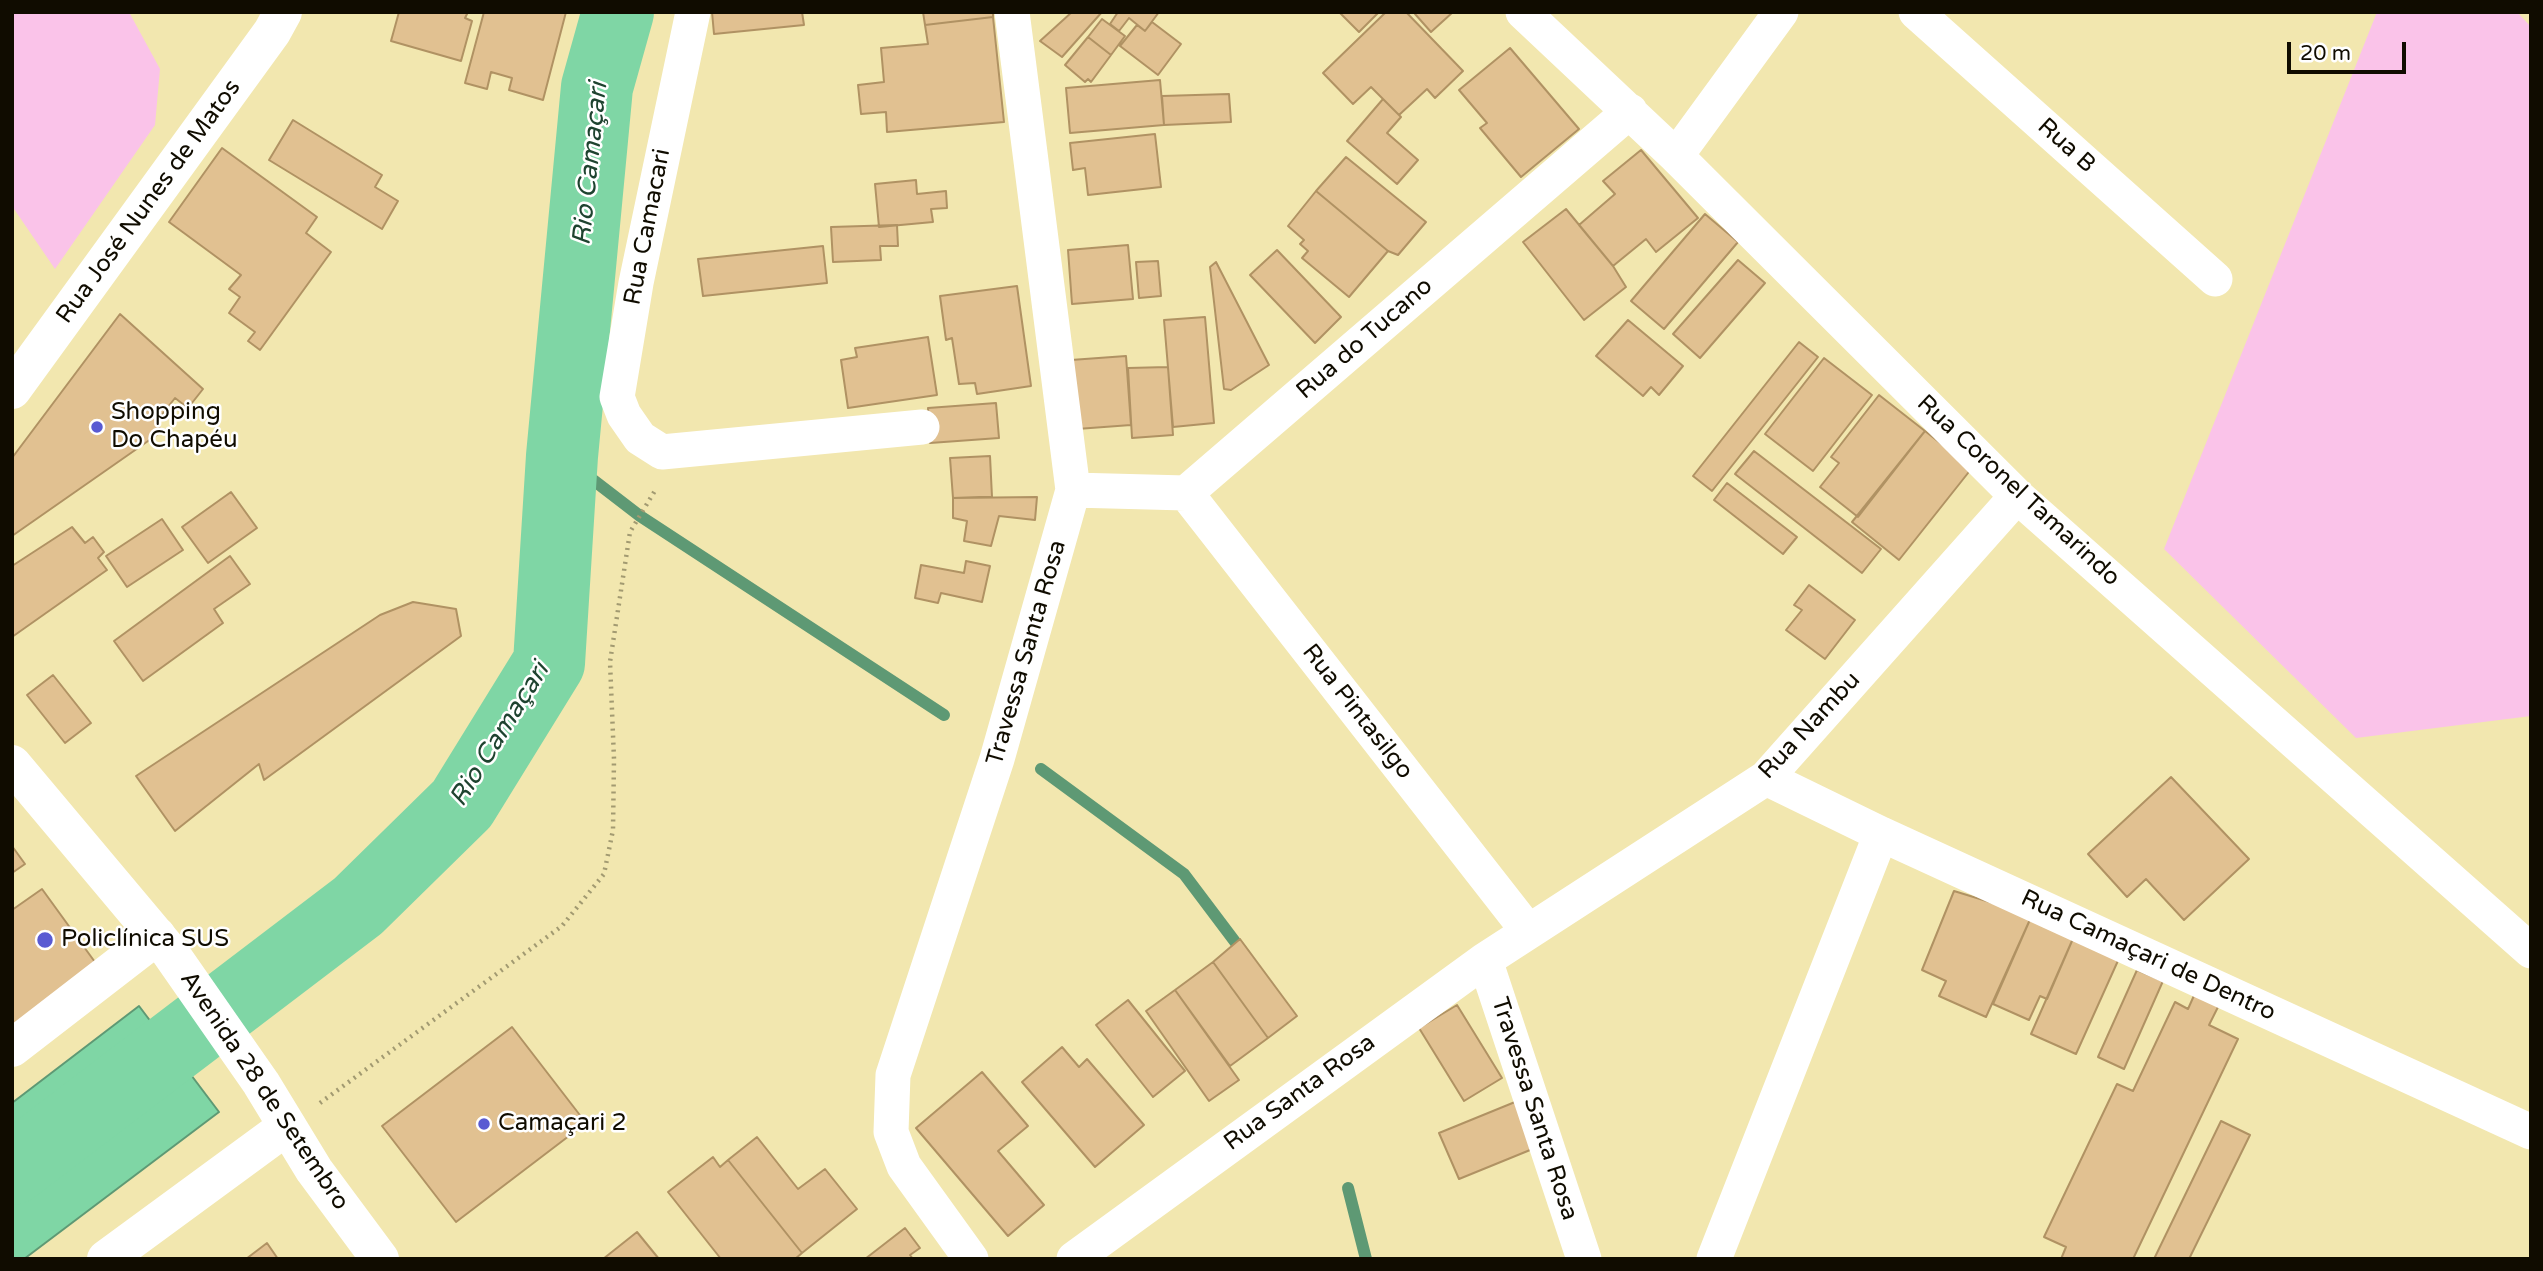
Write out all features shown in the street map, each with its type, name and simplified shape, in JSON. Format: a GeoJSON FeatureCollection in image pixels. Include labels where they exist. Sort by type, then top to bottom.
{"type":"FeatureCollection","features":[{"type":"Feature","properties":{"kind":"street","name":"Rua José Nunes de Matos"},"geometry":{"type":"LineString","coordinates":[[12,390],[272,32],[282,12]]}},
{"type":"Feature","properties":{"kind":"street","name":"Rua Camacari"},"geometry":{"type":"LineString","coordinates":[[651,445],[624,415],[617,397],[636,284],[693,12]]}},
{"type":"Feature","properties":{"kind":"street","name":"Travessa Santa Rosa"},"geometry":{"type":"LineString","coordinates":[[971,1259],[904,1166],[891,1132],[893,1075],[997,759],[1073,490],[1012,12]]}},
{"type":"Feature","properties":{"kind":"street","name":"Rua Coronel Tamarindo"},"geometry":{"type":"LineString","coordinates":[[1523,12],[1676,156],[2017,496],[2531,951]]}},
{"type":"Feature","properties":{"kind":"street"},"geometry":{"type":"LineString","coordinates":[[1676,156],[1781,12]]}},
{"type":"Feature","properties":{"kind":"street","name":"Rua B"},"geometry":{"type":"LineString","coordinates":[[1916,12],[2216,279]]}},
{"type":"Feature","properties":{"kind":"street","name":"Rua do Tucano"},"geometry":{"type":"LineString","coordinates":[[1185,493],[1630,111]]}},
{"type":"Feature","properties":{"kind":"street"},"geometry":{"type":"LineString","coordinates":[[651,445],[922,427]]}},
{"type":"Feature","properties":{"kind":"street"},"geometry":{"type":"LineString","coordinates":[[1073,490],[1185,493]]}},
{"type":"Feature","properties":{"kind":"street","name":"Rua Pintasilgo"},"geometry":{"type":"LineString","coordinates":[[1185,493],[1528,931]]}},
{"type":"Feature","properties":{"kind":"street","name":"Rua Nambu"},"geometry":{"type":"LineString","coordinates":[[1528,931],[1766,778],[2017,496]]}},
{"type":"Feature","properties":{"kind":"street","name":"Avenida 28 de Setembro"},"geometry":{"type":"LineString","coordinates":[[12,764],[181,967],[261,1083],[314,1170],[380,1259]]}},
{"type":"Feature","properties":{"kind":"street","name":"Rua Camaçari de Dentro"},"geometry":{"type":"LineString","coordinates":[[1766,778],[1881,834],[2531,1132]]}},
{"type":"Feature","properties":{"kind":"street"},"geometry":{"type":"LineString","coordinates":[[1714,1259],[1881,834]]}},
{"type":"Feature","properties":{"kind":"street","name":"Rua Santa Rosa"},"geometry":{"type":"LineString","coordinates":[[1074,1259],[1265,1118],[1528,931]]}},
{"type":"Feature","properties":{"kind":"street"},"geometry":{"type":"LineString","coordinates":[[12,1048],[157,936]]}},
{"type":"Feature","properties":{"kind":"street","name":"Travessa Santa Rosa"},"geometry":{"type":"LineString","coordinates":[[1485,960],[1584,1259]]}},
{"type":"Feature","properties":{"kind":"street"},"geometry":{"type":"LineString","coordinates":[[106,1259],[286,1127]]}},
{"type":"Feature","properties":{"kind":"path"},"geometry":{"type":"LineString","coordinates":[[286,1127],[562,926],[604,874],[613,818],[614,759],[610,662],[630,532],[661,480],[651,445]]}},
{"type":"Feature","properties":{"kind":"shaded area"},"geometry":{"type":"Polygon","coordinates":[[[12,12],[129,12],[160,69],[155,125],[55,269],[12,206],[12,12]]]}},
{"type":"Feature","properties":{"kind":"shaded area"},"geometry":{"type":"Polygon","coordinates":[[[2377,12],[2517,12],[2531,27],[2531,716],[2356,738],[2164,549],[2377,12]]]}},
{"type":"Feature","properties":{"kind":"shaded area"},"geometry":{"type":"Polygon","coordinates":[[[139,1006],[219,1112],[24,1259],[12,1259],[12,1103],[139,1006]]]}},
{"type":"Feature","properties":{"kind":"building"},"geometry":{"type":"Polygon","coordinates":[[[399,12],[468,12],[465,18],[472,21],[461,61],[391,41],[399,12]]]}},
{"type":"Feature","properties":{"kind":"building"},"geometry":{"type":"Polygon","coordinates":[[[484,12],[566,12],[543,100],[509,90],[512,78],[491,72],[487,89],[465,83],[484,12]]]}},
{"type":"Feature","properties":{"kind":"building"},"geometry":{"type":"Polygon","coordinates":[[[712,12],[802,12],[804,25],[714,34],[712,12]]]}},
{"type":"Feature","properties":{"kind":"building"},"geometry":{"type":"Polygon","coordinates":[[[923,12],[993,12],[993,17],[925,25],[923,12]]]}},
{"type":"Feature","properties":{"kind":"building"},"geometry":{"type":"Polygon","coordinates":[[[1072,12],[1102,12],[1062,57],[1040,41],[1072,12]]]}},
{"type":"Feature","properties":{"kind":"building"},"geometry":{"type":"Polygon","coordinates":[[[1118,12],[1159,12],[1145,31],[1129,18],[1119,31],[1110,24],[1118,12]]]}},
{"type":"Feature","properties":{"kind":"building"},"geometry":{"type":"Polygon","coordinates":[[[1339,12],[1379,12],[1359,32],[1339,12]]]}},
{"type":"Feature","properties":{"kind":"building"},"geometry":{"type":"Polygon","coordinates":[[[1386,12],[1406,12],[1463,71],[1435,98],[1427,89],[1399,115],[1371,87],[1353,104],[1323,73],[1386,12]]]}},
{"type":"Feature","properties":{"kind":"building"},"geometry":{"type":"Polygon","coordinates":[[[1416,12],[1453,12],[1431,32],[1416,12]]]}},
{"type":"Feature","properties":{"kind":"building"},"geometry":{"type":"Polygon","coordinates":[[[993,17],[1004,122],[887,132],[886,112],[861,114],[858,85],[884,82],[881,48],[928,44],[925,25],[993,17]]]}},
{"type":"Feature","properties":{"kind":"building"},"geometry":{"type":"Polygon","coordinates":[[[1102,19],[1125,36],[1111,55],[1088,37],[1102,19]]]}},
{"type":"Feature","properties":{"kind":"building"},"geometry":{"type":"Polygon","coordinates":[[[1152,22],[1181,44],[1158,75],[1120,46],[1137,25],[1145,31],[1152,22]]]}},
{"type":"Feature","properties":{"kind":"building"},"geometry":{"type":"Polygon","coordinates":[[[1088,37],[1111,55],[1091,82],[1088,79],[1085,82],[1065,65],[1088,37]]]}},
{"type":"Feature","properties":{"kind":"building"},"geometry":{"type":"Polygon","coordinates":[[[1510,48],[1579,129],[1521,177],[1480,128],[1487,123],[1459,90],[1510,48]]]}},
{"type":"Feature","properties":{"kind":"building"},"geometry":{"type":"Polygon","coordinates":[[[1160,80],[1164,125],[1070,133],[1066,88],[1160,80]]]}},
{"type":"Feature","properties":{"kind":"building"},"geometry":{"type":"Polygon","coordinates":[[[1229,94],[1231,122],[1164,125],[1162,96],[1229,94]]]}},
{"type":"Feature","properties":{"kind":"building"},"geometry":{"type":"Polygon","coordinates":[[[1383,99],[1401,117],[1387,133],[1418,160],[1397,184],[1347,141],[1383,99]]]}},
{"type":"Feature","properties":{"kind":"building"},"geometry":{"type":"Polygon","coordinates":[[[293,120],[382,175],[375,187],[398,201],[382,229],[269,160],[293,120]]]}},
{"type":"Feature","properties":{"kind":"building"},"geometry":{"type":"Polygon","coordinates":[[[1155,134],[1161,187],[1088,195],[1085,168],[1073,170],[1070,143],[1155,134]]]}},
{"type":"Feature","properties":{"kind":"building"},"geometry":{"type":"Polygon","coordinates":[[[222,148],[317,217],[306,233],[331,252],[260,350],[248,341],[255,332],[229,313],[240,297],[229,289],[241,275],[169,222],[222,148]]]}},
{"type":"Feature","properties":{"kind":"building"},"geometry":{"type":"Polygon","coordinates":[[[1641,150],[1698,218],[1656,252],[1646,239],[1613,266],[1579,225],[1615,194],[1603,181],[1641,150]]]}},
{"type":"Feature","properties":{"kind":"building"},"geometry":{"type":"Polygon","coordinates":[[[1346,157],[1426,222],[1398,255],[1388,251],[1316,191],[1346,157]]]}},
{"type":"Feature","properties":{"kind":"building"},"geometry":{"type":"Polygon","coordinates":[[[916,180],[917,194],[946,191],[947,208],[931,209],[933,222],[879,227],[875,184],[916,180]]]}},
{"type":"Feature","properties":{"kind":"building"},"geometry":{"type":"Polygon","coordinates":[[[1316,191],[1388,251],[1349,297],[1302,258],[1308,251],[1300,244],[1304,240],[1288,226],[1316,191]]]}},
{"type":"Feature","properties":{"kind":"building"},"geometry":{"type":"Polygon","coordinates":[[[1566,209],[1613,266],[1626,287],[1584,320],[1523,242],[1566,209]]]}},
{"type":"Feature","properties":{"kind":"building"},"geometry":{"type":"Polygon","coordinates":[[[1705,214],[1738,242],[1664,329],[1631,301],[1705,214]]]}},
{"type":"Feature","properties":{"kind":"building"},"geometry":{"type":"Polygon","coordinates":[[[897,225],[898,246],[880,246],[881,260],[833,262],[831,227],[897,225]]]}},
{"type":"Feature","properties":{"kind":"building"},"geometry":{"type":"Polygon","coordinates":[[[1128,245],[1133,299],[1072,304],[1068,250],[1128,245]]]}},
{"type":"Feature","properties":{"kind":"building"},"geometry":{"type":"Polygon","coordinates":[[[823,246],[827,283],[703,296],[698,259],[823,246]]]}},
{"type":"Feature","properties":{"kind":"building"},"geometry":{"type":"Polygon","coordinates":[[[1277,250],[1341,317],[1315,343],[1250,275],[1277,250]]]}},
{"type":"Feature","properties":{"kind":"building"},"geometry":{"type":"Polygon","coordinates":[[[1738,260],[1765,283],[1700,358],[1673,334],[1738,260]]]}},
{"type":"Feature","properties":{"kind":"building"},"geometry":{"type":"Polygon","coordinates":[[[1158,261],[1161,296],[1139,298],[1136,262],[1158,261]]]}},
{"type":"Feature","properties":{"kind":"building"},"geometry":{"type":"Polygon","coordinates":[[[1216,262],[1269,365],[1231,390],[1224,389],[1210,267],[1216,262]]]}},
{"type":"Feature","properties":{"kind":"building"},"geometry":{"type":"Polygon","coordinates":[[[1017,286],[1031,386],[977,394],[975,383],[959,384],[952,338],[946,340],[940,296],[1017,286]]]}},
{"type":"Feature","properties":{"kind":"building","name":"Shopping Do Chapéu"},"geometry":{"type":"Polygon","coordinates":[[[120,314],[203,389],[188,408],[175,398],[157,421],[161,432],[12,536],[12,458],[120,314]]]}},
{"type":"Feature","properties":{"kind":"building"},"geometry":{"type":"Polygon","coordinates":[[[1205,317],[1214,423],[1173,427],[1164,320],[1205,317]]]}},
{"type":"Feature","properties":{"kind":"building"},"geometry":{"type":"Polygon","coordinates":[[[1628,320],[1683,366],[1659,395],[1651,387],[1643,396],[1596,356],[1628,320]]]}},
{"type":"Feature","properties":{"kind":"building"},"geometry":{"type":"Polygon","coordinates":[[[928,337],[937,395],[848,408],[841,360],[857,357],[855,348],[928,337]]]}},
{"type":"Feature","properties":{"kind":"building"},"geometry":{"type":"Polygon","coordinates":[[[1799,342],[1818,357],[1712,491],[1693,476],[1799,342]]]}},
{"type":"Feature","properties":{"kind":"building"},"geometry":{"type":"Polygon","coordinates":[[[1126,356],[1131,425],[1077,429],[1071,360],[1126,356]]]}},
{"type":"Feature","properties":{"kind":"building"},"geometry":{"type":"Polygon","coordinates":[[[1824,358],[1872,395],[1813,471],[1765,434],[1824,358]]]}},
{"type":"Feature","properties":{"kind":"building"},"geometry":{"type":"Polygon","coordinates":[[[1168,367],[1173,435],[1132,438],[1128,368],[1168,367]]]}},
{"type":"Feature","properties":{"kind":"building"},"geometry":{"type":"Polygon","coordinates":[[[1879,395],[1925,431],[1858,517],[1820,487],[1839,463],[1831,457],[1879,395]]]}},
{"type":"Feature","properties":{"kind":"building"},"geometry":{"type":"Polygon","coordinates":[[[996,403],[999,438],[930,443],[928,408],[996,403]]]}},
{"type":"Feature","properties":{"kind":"building"},"geometry":{"type":"Polygon","coordinates":[[[1925,431],[1972,468],[1899,560],[1852,522],[1925,431]]]}},
{"type":"Feature","properties":{"kind":"building"},"geometry":{"type":"Polygon","coordinates":[[[1754,451],[1881,549],[1862,573],[1735,474],[1754,451]]]}},
{"type":"Feature","properties":{"kind":"building"},"geometry":{"type":"Polygon","coordinates":[[[990,456],[992,497],[953,498],[950,458],[990,456]]]}},
{"type":"Feature","properties":{"kind":"building"},"geometry":{"type":"Polygon","coordinates":[[[1727,483],[1797,537],[1783,554],[1714,500],[1727,483]]]}},
{"type":"Feature","properties":{"kind":"building"},"geometry":{"type":"Polygon","coordinates":[[[231,492],[257,528],[208,563],[182,527],[231,492]]]}},
{"type":"Feature","properties":{"kind":"building"},"geometry":{"type":"Polygon","coordinates":[[[1037,497],[1035,520],[999,516],[991,546],[964,541],[967,521],[953,518],[953,498],[1037,497]]]}},
{"type":"Feature","properties":{"kind":"building"},"geometry":{"type":"Polygon","coordinates":[[[162,519],[183,550],[127,587],[106,556],[162,519]]]}},
{"type":"Feature","properties":{"kind":"building"},"geometry":{"type":"Polygon","coordinates":[[[72,527],[85,543],[93,537],[104,552],[98,558],[107,570],[12,637],[12,566],[72,527]]]}},
{"type":"Feature","properties":{"kind":"building"},"geometry":{"type":"Polygon","coordinates":[[[230,556],[250,584],[214,609],[223,623],[143,681],[114,641],[230,556]]]}},
{"type":"Feature","properties":{"kind":"building"},"geometry":{"type":"Polygon","coordinates":[[[966,561],[990,566],[982,602],[941,593],[938,603],[915,598],[921,565],[964,573],[966,561]]]}},
{"type":"Feature","properties":{"kind":"building"},"geometry":{"type":"Polygon","coordinates":[[[1809,585],[1855,620],[1825,659],[1786,630],[1802,610],[1794,605],[1809,585]]]}},
{"type":"Feature","properties":{"kind":"building"},"geometry":{"type":"Polygon","coordinates":[[[413,602],[456,609],[461,636],[264,780],[259,764],[175,831],[136,776],[380,615],[413,602]]]}},
{"type":"Feature","properties":{"kind":"building"},"geometry":{"type":"Polygon","coordinates":[[[53,675],[91,723],[65,743],[27,695],[53,675]]]}},
{"type":"Feature","properties":{"kind":"building"},"geometry":{"type":"Polygon","coordinates":[[[2171,777],[2249,859],[2184,920],[2146,879],[2127,897],[2088,854],[2171,777]]]}},
{"type":"Feature","properties":{"kind":"building"},"geometry":{"type":"Polygon","coordinates":[[[12,846],[25,864],[12,873],[12,846]]]}},
{"type":"Feature","properties":{"kind":"building","name":"Policlínica SUS"},"geometry":{"type":"Polygon","coordinates":[[[42,889],[100,969],[12,1037],[12,910],[42,889]]]}},
{"type":"Feature","properties":{"kind":"building"},"geometry":{"type":"Polygon","coordinates":[[[1954,891],[2032,915],[1986,1017],[1939,996],[1946,981],[1922,970],[1954,891]]]}},
{"type":"Feature","properties":{"kind":"building"},"geometry":{"type":"Polygon","coordinates":[[[2032,915],[2075,934],[2047,999],[2040,996],[2029,1020],[1993,1004],[2032,915]]]}},
{"type":"Feature","properties":{"kind":"building"},"geometry":{"type":"Polygon","coordinates":[[[2075,934],[2121,954],[2076,1054],[2031,1034],[2075,934]]]}},
{"type":"Feature","properties":{"kind":"building"},"geometry":{"type":"Polygon","coordinates":[[[1240,939],[1297,1016],[1268,1038],[1213,962],[1240,939]]]}},
{"type":"Feature","properties":{"kind":"building"},"geometry":{"type":"Polygon","coordinates":[[[1213,962],[1268,1038],[1230,1066],[1175,990],[1213,962]]]}},
{"type":"Feature","properties":{"kind":"building"},"geometry":{"type":"Polygon","coordinates":[[[2137,970],[2163,981],[2124,1069],[2098,1057],[2137,970]]]}},
{"type":"Feature","properties":{"kind":"building"},"geometry":{"type":"Polygon","coordinates":[[[1175,990],[1239,1080],[1209,1101],[1146,1011],[1175,990]]]}},
{"type":"Feature","properties":{"kind":"building"},"geometry":{"type":"Polygon","coordinates":[[[2196,991],[2220,1003],[2209,1025],[2238,1039],[2133,1259],[2061,1259],[2066,1247],[2044,1237],[2117,1084],[2133,1091],[2175,1002],[2188,1009],[2196,991]]]}},
{"type":"Feature","properties":{"kind":"building"},"geometry":{"type":"Polygon","coordinates":[[[1128,1000],[1185,1071],[1153,1097],[1096,1025],[1128,1000]]]}},
{"type":"Feature","properties":{"kind":"building"},"geometry":{"type":"Polygon","coordinates":[[[1457,1005],[1502,1078],[1464,1101],[1419,1028],[1457,1005]]]}},
{"type":"Feature","properties":{"kind":"building","name":"Camaçari 2"},"geometry":{"type":"Polygon","coordinates":[[[512,1027],[586,1123],[456,1222],[382,1126],[512,1027]]]}},
{"type":"Feature","properties":{"kind":"building"},"geometry":{"type":"Polygon","coordinates":[[[1062,1047],[1079,1067],[1087,1059],[1144,1125],[1095,1167],[1022,1082],[1062,1047]]]}},
{"type":"Feature","properties":{"kind":"building"},"geometry":{"type":"Polygon","coordinates":[[[982,1072],[1028,1126],[998,1151],[1044,1205],[1008,1236],[916,1128],[982,1072]]]}},
{"type":"Feature","properties":{"kind":"building"},"geometry":{"type":"Polygon","coordinates":[[[1515,1102],[1535,1148],[1459,1179],[1439,1133],[1515,1102]]]}},
{"type":"Feature","properties":{"kind":"building"},"geometry":{"type":"Polygon","coordinates":[[[2221,1121],[2250,1135],[2189,1259],[2154,1259],[2221,1121]]]}},
{"type":"Feature","properties":{"kind":"building"},"geometry":{"type":"Polygon","coordinates":[[[757,1137],[798,1189],[825,1169],[857,1209],[802,1253],[728,1160],[757,1137]]]}},
{"type":"Feature","properties":{"kind":"building"},"geometry":{"type":"Polygon","coordinates":[[[713,1157],[720,1167],[728,1160],[802,1253],[795,1259],[721,1259],[668,1192],[713,1157]]]}},
{"type":"Feature","properties":{"kind":"building"},"geometry":{"type":"Polygon","coordinates":[[[905,1228],[920,1248],[910,1255],[913,1259],[865,1259],[905,1228]]]}},
{"type":"Feature","properties":{"kind":"building"},"geometry":{"type":"Polygon","coordinates":[[[637,1232],[659,1259],[603,1259],[637,1232]]]}},
{"type":"Feature","properties":{"kind":"building"},"geometry":{"type":"Polygon","coordinates":[[[267,1243],[278,1259],[246,1259],[267,1243]]]}},
{"type":"Feature","properties":{"kind":"waterway","name":"Rio Camaçari"},"geometry":{"type":"LineString","coordinates":[[12,1169],[358,906],[462,804],[549,663],[562,456],[597,87],[618,12]]}},
{"type":"Feature","properties":{"kind":"waterway"},"geometry":{"type":"LineString","coordinates":[[562,456],[640,516],[944,715]]}},
{"type":"Feature","properties":{"kind":"waterway"},"geometry":{"type":"LineString","coordinates":[[1041,769],[1184,874],[1245,955]]}},
{"type":"Feature","properties":{"kind":"waterway"},"geometry":{"type":"LineString","coordinates":[[1348,1188],[1366,1259]]}},
{"type":"Feature","properties":{"kind":"place","name":"Shopping Do Chapéu"},"geometry":{"type":"Point","coordinates":[97,427]}},
{"type":"Feature","properties":{"kind":"place","name":"Policlínica SUS"},"geometry":{"type":"Point","coordinates":[45,940]}},
{"type":"Feature","properties":{"kind":"place","name":"Camaçari 2"},"geometry":{"type":"Point","coordinates":[484,1124]}}]}
